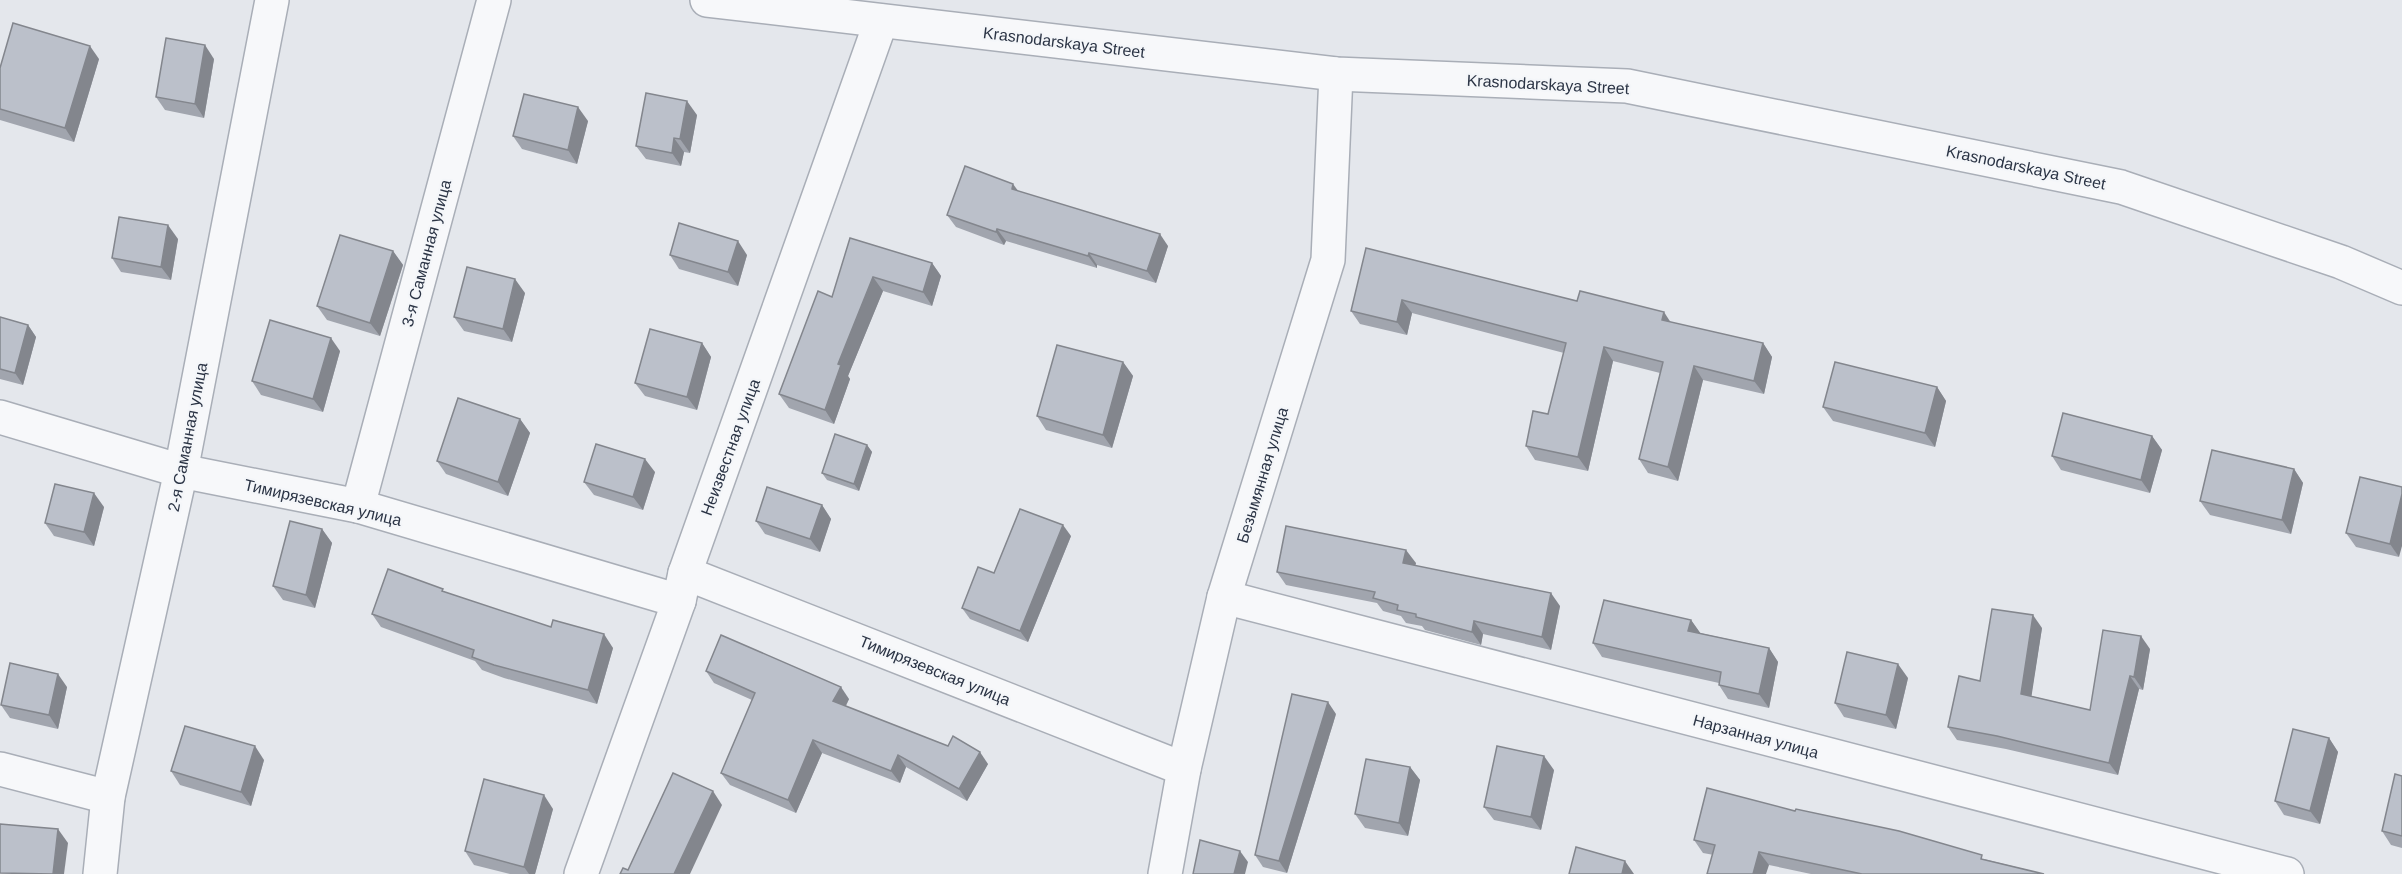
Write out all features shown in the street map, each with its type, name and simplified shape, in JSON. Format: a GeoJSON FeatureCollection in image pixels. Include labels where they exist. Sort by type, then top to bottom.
{"type":"FeatureCollection","features":[{"type":"Feature","properties":{"kind":"street","name":"2-я Саманная улица"},"geometry":{"type":"LineString","coordinates":[[100,874],[108,797],[181,471],[272,0]]}},
{"type":"Feature","properties":{"kind":"street","name":"3-я Саманная улица"},"geometry":{"type":"LineString","coordinates":[[358,506],[494,0]]}},
{"type":"Feature","properties":{"kind":"street","name":"Krasnodarskaya Street"},"geometry":{"type":"LineString","coordinates":[[707,0],[1336,74],[1627,86],[2121,187],[2341,262],[2402,288]]}},
{"type":"Feature","properties":{"kind":"street","name":"Неизвестная улица"},"geometry":{"type":"LineString","coordinates":[[581,874],[881,21]]}},
{"type":"Feature","properties":{"kind":"street","name":"Безымянная улица"},"geometry":{"type":"LineString","coordinates":[[1165,874],[1184,769],[1224,597],[1328,260],[1336,74]]}},
{"type":"Feature","properties":{"kind":"street","name":"Тимирязевская улица"},"geometry":{"type":"LineString","coordinates":[[0,417],[181,471],[358,506],[682,587],[1184,769]]}},
{"type":"Feature","properties":{"kind":"street","name":"Нарзанная улица"},"geometry":{"type":"LineString","coordinates":[[1224,597],[2287,874]]}},
{"type":"Feature","properties":{"kind":"street"},"geometry":{"type":"LineString","coordinates":[[0,769],[108,797]]}},
{"type":"Feature","properties":{"kind":"building"},"geometry":{"type":"Polygon","coordinates":[[[13,23],[90,46],[65,128],[0,109],[0,68],[13,23]]]}},
{"type":"Feature","properties":{"kind":"building"},"geometry":{"type":"Polygon","coordinates":[[[166,38],[205,45],[195,104],[156,97],[166,38]]]}},
{"type":"Feature","properties":{"kind":"building"},"geometry":{"type":"Polygon","coordinates":[[[646,93],[687,101],[680,139],[674,138],[672,153],[636,146],[646,93]]]}},
{"type":"Feature","properties":{"kind":"building"},"geometry":{"type":"Polygon","coordinates":[[[524,94],[578,107],[568,150],[513,136],[524,94]]]}},
{"type":"Feature","properties":{"kind":"building"},"geometry":{"type":"Polygon","coordinates":[[[965,166],[1013,184],[1012,189],[1160,234],[1147,271],[997,229],[996,232],[947,215],[965,166]]]}},
{"type":"Feature","properties":{"kind":"building"},"geometry":{"type":"Polygon","coordinates":[[[119,217],[168,225],[161,267],[112,258],[119,217]]]}},
{"type":"Feature","properties":{"kind":"building"},"geometry":{"type":"Polygon","coordinates":[[[679,223],[738,241],[728,272],[670,255],[679,223]]]}},
{"type":"Feature","properties":{"kind":"building"},"geometry":{"type":"Polygon","coordinates":[[[340,235],[393,251],[370,323],[317,306],[340,235]]]}},
{"type":"Feature","properties":{"kind":"building"},"geometry":{"type":"Polygon","coordinates":[[[850,238],[932,263],[923,292],[873,277],[838,364],[841,365],[825,410],[779,394],[818,291],[832,297],[850,238]]]}},
{"type":"Feature","properties":{"kind":"building"},"geometry":{"type":"Polygon","coordinates":[[[1366,248],[1577,301],[1580,291],[1664,312],[1662,320],[1763,343],[1754,381],[1694,366],[1668,467],[1639,459],[1663,362],[1604,347],[1578,457],[1526,446],[1533,411],[1548,414],[1566,343],[1402,300],[1397,322],[1351,311],[1366,248]]]}},
{"type":"Feature","properties":{"kind":"building"},"geometry":{"type":"Polygon","coordinates":[[[467,267],[515,279],[503,329],[454,317],[467,267]]]}},
{"type":"Feature","properties":{"kind":"building"},"geometry":{"type":"Polygon","coordinates":[[[0,317],[28,325],[15,373],[0,369],[0,317]]]}},
{"type":"Feature","properties":{"kind":"building"},"geometry":{"type":"Polygon","coordinates":[[[270,320],[331,338],[313,399],[252,381],[270,320]]]}},
{"type":"Feature","properties":{"kind":"building"},"geometry":{"type":"Polygon","coordinates":[[[650,329],[702,343],[687,397],[635,383],[650,329]]]}},
{"type":"Feature","properties":{"kind":"building"},"geometry":{"type":"Polygon","coordinates":[[[1057,345],[1123,362],[1103,435],[1037,416],[1057,345]]]}},
{"type":"Feature","properties":{"kind":"building"},"geometry":{"type":"Polygon","coordinates":[[[1835,362],[1937,387],[1925,433],[1823,407],[1835,362]]]}},
{"type":"Feature","properties":{"kind":"building"},"geometry":{"type":"Polygon","coordinates":[[[458,398],[520,419],[498,482],[437,461],[458,398]]]}},
{"type":"Feature","properties":{"kind":"building"},"geometry":{"type":"Polygon","coordinates":[[[2063,413],[2152,436],[2141,480],[2052,456],[2063,413]]]}},
{"type":"Feature","properties":{"kind":"building"},"geometry":{"type":"Polygon","coordinates":[[[835,434],[867,445],[854,484],[822,473],[835,434]]]}},
{"type":"Feature","properties":{"kind":"building"},"geometry":{"type":"Polygon","coordinates":[[[596,444],[645,459],[633,497],[584,482],[596,444]]]}},
{"type":"Feature","properties":{"kind":"building"},"geometry":{"type":"Polygon","coordinates":[[[2212,450],[2294,469],[2282,520],[2200,501],[2212,450]]]}},
{"type":"Feature","properties":{"kind":"building"},"geometry":{"type":"Polygon","coordinates":[[[2360,477],[2402,487],[2390,544],[2346,533],[2360,477]]]}},
{"type":"Feature","properties":{"kind":"building"},"geometry":{"type":"Polygon","coordinates":[[[55,484],[94,493],[84,532],[45,523],[55,484]]]}},
{"type":"Feature","properties":{"kind":"building"},"geometry":{"type":"Polygon","coordinates":[[[767,487],[822,505],[810,539],[756,521],[767,487]]]}},
{"type":"Feature","properties":{"kind":"building"},"geometry":{"type":"Polygon","coordinates":[[[1020,509],[1063,525],[1020,631],[962,608],[978,567],[994,573],[1020,509]]]}},
{"type":"Feature","properties":{"kind":"building"},"geometry":{"type":"Polygon","coordinates":[[[290,521],[322,529],[306,595],[273,586],[290,521]]]}},
{"type":"Feature","properties":{"kind":"building"},"geometry":{"type":"Polygon","coordinates":[[[1286,526],[1406,550],[1403,563],[1551,593],[1542,637],[1474,621],[1472,632],[1397,610],[1398,605],[1373,598],[1375,592],[1277,572],[1286,526]]]}},
{"type":"Feature","properties":{"kind":"building"},"geometry":{"type":"Polygon","coordinates":[[[388,569],[443,589],[442,591],[551,627],[553,620],[604,634],[588,690],[494,665],[472,657],[474,650],[372,614],[388,569]]]}},
{"type":"Feature","properties":{"kind":"building"},"geometry":{"type":"Polygon","coordinates":[[[1604,600],[1691,620],[1688,631],[1769,648],[1759,694],[1719,685],[1721,672],[1593,643],[1604,600]]]}},
{"type":"Feature","properties":{"kind":"building"},"geometry":{"type":"Polygon","coordinates":[[[1992,609],[2033,615],[2021,694],[2090,710],[2103,630],[2141,636],[2134,677],[2130,676],[2109,763],[1997,736],[1948,727],[1959,676],[1980,681],[1992,609]]]}},
{"type":"Feature","properties":{"kind":"building"},"geometry":{"type":"Polygon","coordinates":[[[721,635],[841,687],[833,701],[948,746],[953,736],[980,752],[959,789],[898,755],[891,771],[813,740],[788,800],[721,773],[755,693],[706,671],[721,635]]]}},
{"type":"Feature","properties":{"kind":"building"},"geometry":{"type":"Polygon","coordinates":[[[1847,652],[1898,664],[1886,715],[1835,703],[1847,652]]]}},
{"type":"Feature","properties":{"kind":"building"},"geometry":{"type":"Polygon","coordinates":[[[10,663],[58,674],[49,715],[1,705],[10,663]]]}},
{"type":"Feature","properties":{"kind":"building"},"geometry":{"type":"Polygon","coordinates":[[[1292,694],[1328,702],[1279,861],[1255,855],[1292,694]]]}},
{"type":"Feature","properties":{"kind":"building"},"geometry":{"type":"Polygon","coordinates":[[[185,726],[255,746],[241,792],[171,771],[185,726]]]}},
{"type":"Feature","properties":{"kind":"building"},"geometry":{"type":"Polygon","coordinates":[[[2293,729],[2329,738],[2310,811],[2275,801],[2293,729]]]}},
{"type":"Feature","properties":{"kind":"building"},"geometry":{"type":"Polygon","coordinates":[[[1497,746],[1544,756],[1531,817],[1484,807],[1497,746]]]}},
{"type":"Feature","properties":{"kind":"building"},"geometry":{"type":"Polygon","coordinates":[[[1366,759],[1410,767],[1399,823],[1355,814],[1366,759]]]}},
{"type":"Feature","properties":{"kind":"building"},"geometry":{"type":"Polygon","coordinates":[[[673,773],[713,791],[674,874],[620,874],[623,868],[628,870],[673,773]]]}},
{"type":"Feature","properties":{"kind":"building"},"geometry":{"type":"Polygon","coordinates":[[[2395,774],[2402,776],[2402,836],[2382,831],[2395,774]]]}},
{"type":"Feature","properties":{"kind":"building"},"geometry":{"type":"Polygon","coordinates":[[[484,779],[544,795],[524,867],[465,851],[484,779]]]}},
{"type":"Feature","properties":{"kind":"building"},"geometry":{"type":"Polygon","coordinates":[[[1707,788],[1795,811],[1796,809],[1899,831],[1982,855],[1981,859],[2044,874],[1862,874],[1759,852],[1753,874],[1707,874],[1715,845],[1694,840],[1707,788]]]}},
{"type":"Feature","properties":{"kind":"building"},"geometry":{"type":"Polygon","coordinates":[[[0,824],[58,829],[53,874],[0,873],[0,824]]]}},
{"type":"Feature","properties":{"kind":"building"},"geometry":{"type":"Polygon","coordinates":[[[1200,840],[1240,851],[1234,874],[1193,874],[1200,840]]]}},
{"type":"Feature","properties":{"kind":"building"},"geometry":{"type":"Polygon","coordinates":[[[1576,847],[1625,861],[1622,874],[1569,874],[1576,847]]]}}]}
